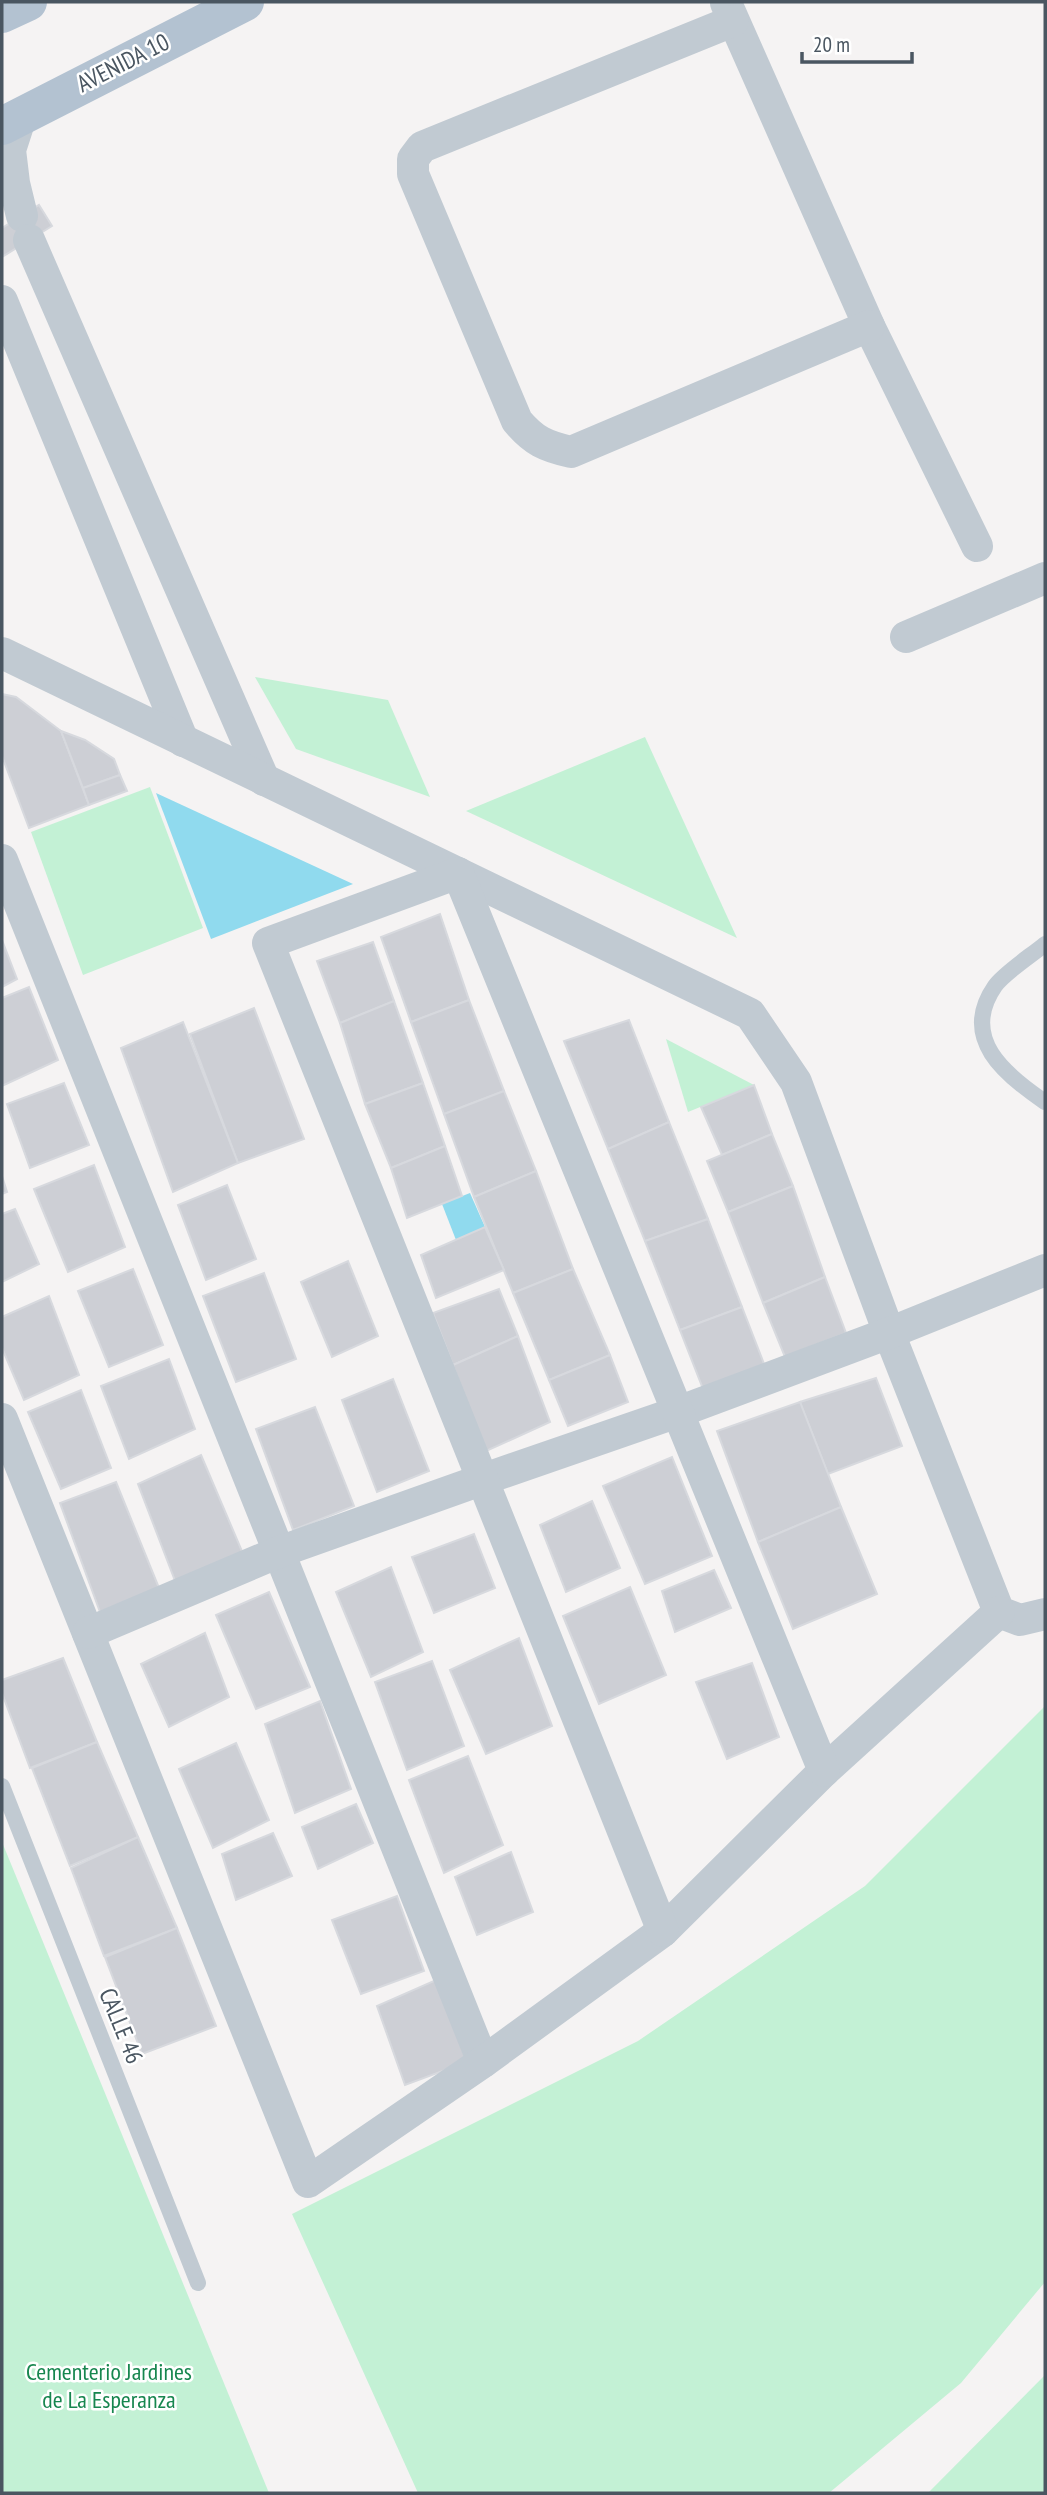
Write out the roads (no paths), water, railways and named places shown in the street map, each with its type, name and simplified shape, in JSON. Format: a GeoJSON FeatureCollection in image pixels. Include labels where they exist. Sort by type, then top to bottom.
{"type":"FeatureCollection","features":[{"type":"Feature","properties":{"kind":"main road"},"geometry":{"type":"LineString","coordinates":[[2,14],[28,2]]}},
{"type":"Feature","properties":{"kind":"main road","name":"AVENIDA 10"},"geometry":{"type":"LineString","coordinates":[[11,121],[244,2]]}},
{"type":"Feature","properties":{"kind":"street"},"geometry":{"type":"LineString","coordinates":[[869,326],[571,452],[549,447],[531,437],[517,421],[413,174],[413,159],[422,148],[729,11],[869,326],[977,546]]}},
{"type":"Feature","properties":{"kind":"street"},"geometry":{"type":"LineString","coordinates":[[11,121],[10,150],[14,183],[25,228],[264,780]]}},
{"type":"Feature","properties":{"kind":"street"},"geometry":{"type":"LineString","coordinates":[[2,301],[183,741]]}},
{"type":"Feature","properties":{"kind":"street"},"geometry":{"type":"LineString","coordinates":[[906,637],[1045,578]]}},
{"type":"Feature","properties":{"kind":"street"},"geometry":{"type":"LineString","coordinates":[[2,653],[750,1014],[796,1082],[889,1333],[999,1612]]}},
{"type":"Feature","properties":{"kind":"street"},"geometry":{"type":"LineString","coordinates":[[2,860],[483,2062]]}},
{"type":"Feature","properties":{"kind":"street"},"geometry":{"type":"LineString","coordinates":[[458,873],[824,1771]]}},
{"type":"Feature","properties":{"kind":"street"},"geometry":{"type":"LineString","coordinates":[[458,873],[268,943],[663,1931]]}},
{"type":"Feature","properties":{"kind":"street"},"geometry":{"type":"LineString","coordinates":[[88,1633],[279,1552],[678,1412],[889,1333],[1045,1270]]}},
{"type":"Feature","properties":{"kind":"street"},"geometry":{"type":"LineString","coordinates":[[2,1419],[308,2182],[483,2062],[663,1931],[824,1771],[999,1612]]}},
{"type":"Feature","properties":{"kind":"street"},"geometry":{"type":"LineString","coordinates":[[999,1612],[1020,1619],[1045,1614]]}},
{"type":"Feature","properties":{"kind":"lane"},"geometry":{"type":"LineString","coordinates":[[1045,944],[996,985],[981,1017],[987,1051],[1016,1082],[1045,1102]]}},
{"type":"Feature","properties":{"kind":"lane","name":"CALLE 46"},"geometry":{"type":"LineString","coordinates":[[2,1786],[198,2283]]}},
{"type":"Feature","properties":{"kind":"water"},"geometry":{"type":"Polygon","coordinates":[[[156,793],[353,884],[211,939],[156,793]]]}},
{"type":"Feature","properties":{"kind":"water"},"geometry":{"type":"Polygon","coordinates":[[[470,1193],[485,1227],[456,1240],[442,1204],[470,1193]]]}},
{"type":"Feature","properties":{"kind":"park label","name":"Cementerio Jardines de La Esperanza"},"geometry":{"type":"Point","coordinates":[109,2386]}}]}
